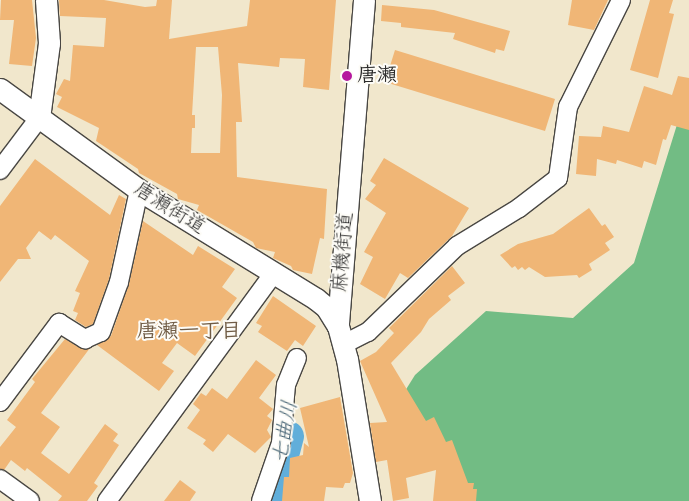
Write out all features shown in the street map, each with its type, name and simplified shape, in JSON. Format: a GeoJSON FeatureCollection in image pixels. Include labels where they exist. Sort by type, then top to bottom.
{"type":"FeatureCollection","features":[{"type":"Feature","properties":{"kind":"street"},"geometry":{"type":"LineString","coordinates":[[0,170],[39,118],[49,43],[46,0]]}},
{"type":"Feature","properties":{"kind":"street","name":"麻機街道"},"geometry":{"type":"LineString","coordinates":[[364,0],[341,335],[370,501]]}},
{"type":"Feature","properties":{"kind":"street"},"geometry":{"type":"LineString","coordinates":[[341,335],[368,332],[457,246],[518,208],[558,178],[568,107],[621,0]]}},
{"type":"Feature","properties":{"kind":"street","name":"唐瀬街道"},"geometry":{"type":"LineString","coordinates":[[0,89],[139,190],[316,299],[326,307],[341,335]]}},
{"type":"Feature","properties":{"kind":"street"},"geometry":{"type":"LineString","coordinates":[[0,402],[59,323],[85,339],[101,332],[119,282],[139,190]]}},
{"type":"Feature","properties":{"kind":"street"},"geometry":{"type":"LineString","coordinates":[[107,501],[274,274]]}},
{"type":"Feature","properties":{"kind":"street"},"geometry":{"type":"LineString","coordinates":[[261,501],[281,443],[286,385],[297,358]]}},
{"type":"Feature","properties":{"kind":"street"},"geometry":{"type":"LineString","coordinates":[[0,479],[30,501]]}},
{"type":"Feature","properties":{"kind":"green space"},"geometry":{"type":"Polygon","coordinates":[[[689,86],[689,501],[467,501],[400,399],[415,375],[486,311],[573,318],[634,263],[689,86]]]}},
{"type":"Feature","properties":{"kind":"building"},"geometry":{"type":"Polygon","coordinates":[[[1,0],[32,0],[36,38],[32,66],[9,64],[14,20],[0,20],[1,0]]]}},
{"type":"Feature","properties":{"kind":"building"},"geometry":{"type":"Polygon","coordinates":[[[59,0],[104,0],[145,7],[156,6],[157,0],[172,0],[169,39],[247,26],[250,0],[336,0],[329,90],[303,87],[305,59],[280,58],[279,67],[238,63],[242,122],[236,122],[237,177],[327,189],[324,239],[320,238],[312,274],[293,270],[291,266],[273,258],[275,252],[256,248],[253,242],[197,210],[199,205],[178,199],[177,194],[139,173],[138,169],[96,141],[99,128],[57,107],[62,97],[56,94],[64,79],[70,81],[73,45],[104,47],[106,18],[60,16],[59,0]],[[196,47],[192,115],[195,115],[195,128],[192,128],[191,153],[220,153],[222,95],[218,47],[196,47]]]}},
{"type":"Feature","properties":{"kind":"building"},"geometry":{"type":"Polygon","coordinates":[[[572,0],[608,0],[594,30],[568,25],[572,0]]]}},
{"type":"Feature","properties":{"kind":"building"},"geometry":{"type":"Polygon","coordinates":[[[650,0],[673,0],[669,13],[674,14],[658,78],[630,70],[650,0]]]}},
{"type":"Feature","properties":{"kind":"building"},"geometry":{"type":"Polygon","coordinates":[[[382,5],[434,10],[510,31],[504,51],[496,49],[495,53],[453,39],[455,33],[401,27],[401,23],[381,21],[382,5]]]}},
{"type":"Feature","properties":{"kind":"building"},"geometry":{"type":"Polygon","coordinates":[[[395,50],[555,99],[545,131],[385,82],[395,50]]]}},
{"type":"Feature","properties":{"kind":"building"},"geometry":{"type":"Polygon","coordinates":[[[678,76],[689,78],[689,130],[671,125],[666,140],[663,139],[656,165],[644,161],[642,168],[617,160],[616,164],[597,159],[596,176],[576,174],[579,136],[601,137],[603,126],[629,132],[644,86],[672,95],[678,76]]]}},
{"type":"Feature","properties":{"kind":"building"},"geometry":{"type":"Polygon","coordinates":[[[384,158],[469,208],[452,236],[408,278],[400,273],[385,299],[360,284],[373,257],[364,252],[386,213],[365,199],[376,185],[370,181],[384,158]]]}},
{"type":"Feature","properties":{"kind":"building"},"geometry":{"type":"Polygon","coordinates":[[[35,159],[110,215],[119,195],[126,199],[109,279],[93,324],[86,327],[75,320],[78,313],[73,311],[80,293],[75,291],[89,261],[55,235],[51,240],[39,231],[26,248],[31,259],[18,259],[0,282],[0,206],[35,159]]]}},
{"type":"Feature","properties":{"kind":"building"},"geometry":{"type":"Polygon","coordinates":[[[589,208],[602,226],[605,224],[614,237],[605,243],[610,250],[589,264],[592,270],[579,278],[577,275],[545,277],[529,267],[525,270],[522,267],[518,270],[515,266],[512,268],[500,255],[518,244],[553,234],[589,208]]]}},
{"type":"Feature","properties":{"kind":"building"},"geometry":{"type":"Polygon","coordinates":[[[143,221],[193,255],[198,246],[235,269],[222,287],[237,298],[195,356],[177,343],[162,363],[174,371],[159,391],[97,345],[111,336],[129,284],[143,221]]]}},
{"type":"Feature","properties":{"kind":"building"},"geometry":{"type":"Polygon","coordinates":[[[452,266],[465,283],[448,296],[451,300],[429,319],[421,332],[391,363],[426,421],[434,417],[446,442],[452,440],[468,483],[474,483],[473,489],[477,489],[476,501],[433,501],[436,470],[406,478],[409,498],[393,501],[387,460],[376,462],[370,423],[387,422],[360,361],[376,352],[394,333],[389,328],[452,266]]]}},
{"type":"Feature","properties":{"kind":"building"},"geometry":{"type":"Polygon","coordinates":[[[273,296],[316,326],[303,346],[295,340],[287,351],[258,332],[262,326],[256,323],[273,296]]]}},
{"type":"Feature","properties":{"kind":"building"},"geometry":{"type":"Polygon","coordinates":[[[65,339],[80,348],[90,348],[41,413],[60,427],[41,453],[69,474],[105,424],[118,434],[113,441],[119,445],[94,483],[98,486],[87,501],[58,501],[62,496],[27,468],[25,471],[11,460],[4,470],[0,469],[0,447],[16,427],[7,420],[35,382],[32,379],[65,339]]]}},
{"type":"Feature","properties":{"kind":"building"},"geometry":{"type":"Polygon","coordinates":[[[256,360],[276,375],[259,398],[273,409],[267,416],[272,420],[267,430],[271,437],[255,453],[228,434],[213,452],[203,444],[206,440],[187,428],[200,410],[193,404],[201,393],[206,396],[212,388],[227,399],[256,360]]]}},
{"type":"Feature","properties":{"kind":"building"},"geometry":{"type":"Polygon","coordinates":[[[340,397],[353,473],[350,483],[345,483],[343,488],[326,487],[324,501],[282,501],[284,477],[289,477],[290,458],[303,455],[304,443],[309,447],[300,408],[340,397]]]}},
{"type":"Feature","properties":{"kind":"building"},"geometry":{"type":"Polygon","coordinates":[[[180,480],[196,492],[190,501],[164,501],[180,480]]]}},
{"type":"Feature","properties":{"kind":"waterway","name":"七曲川"},"geometry":{"type":"LineString","coordinates":[[272,501],[289,436]]}},
{"type":"Feature","properties":{"kind":"place","name":"唐瀬"},"geometry":{"type":"Point","coordinates":[347,76]}},
{"type":"Feature","properties":{"kind":"district","name":"唐瀬一丁目"},"geometry":{"type":"Point","coordinates":[189,332]}}]}
